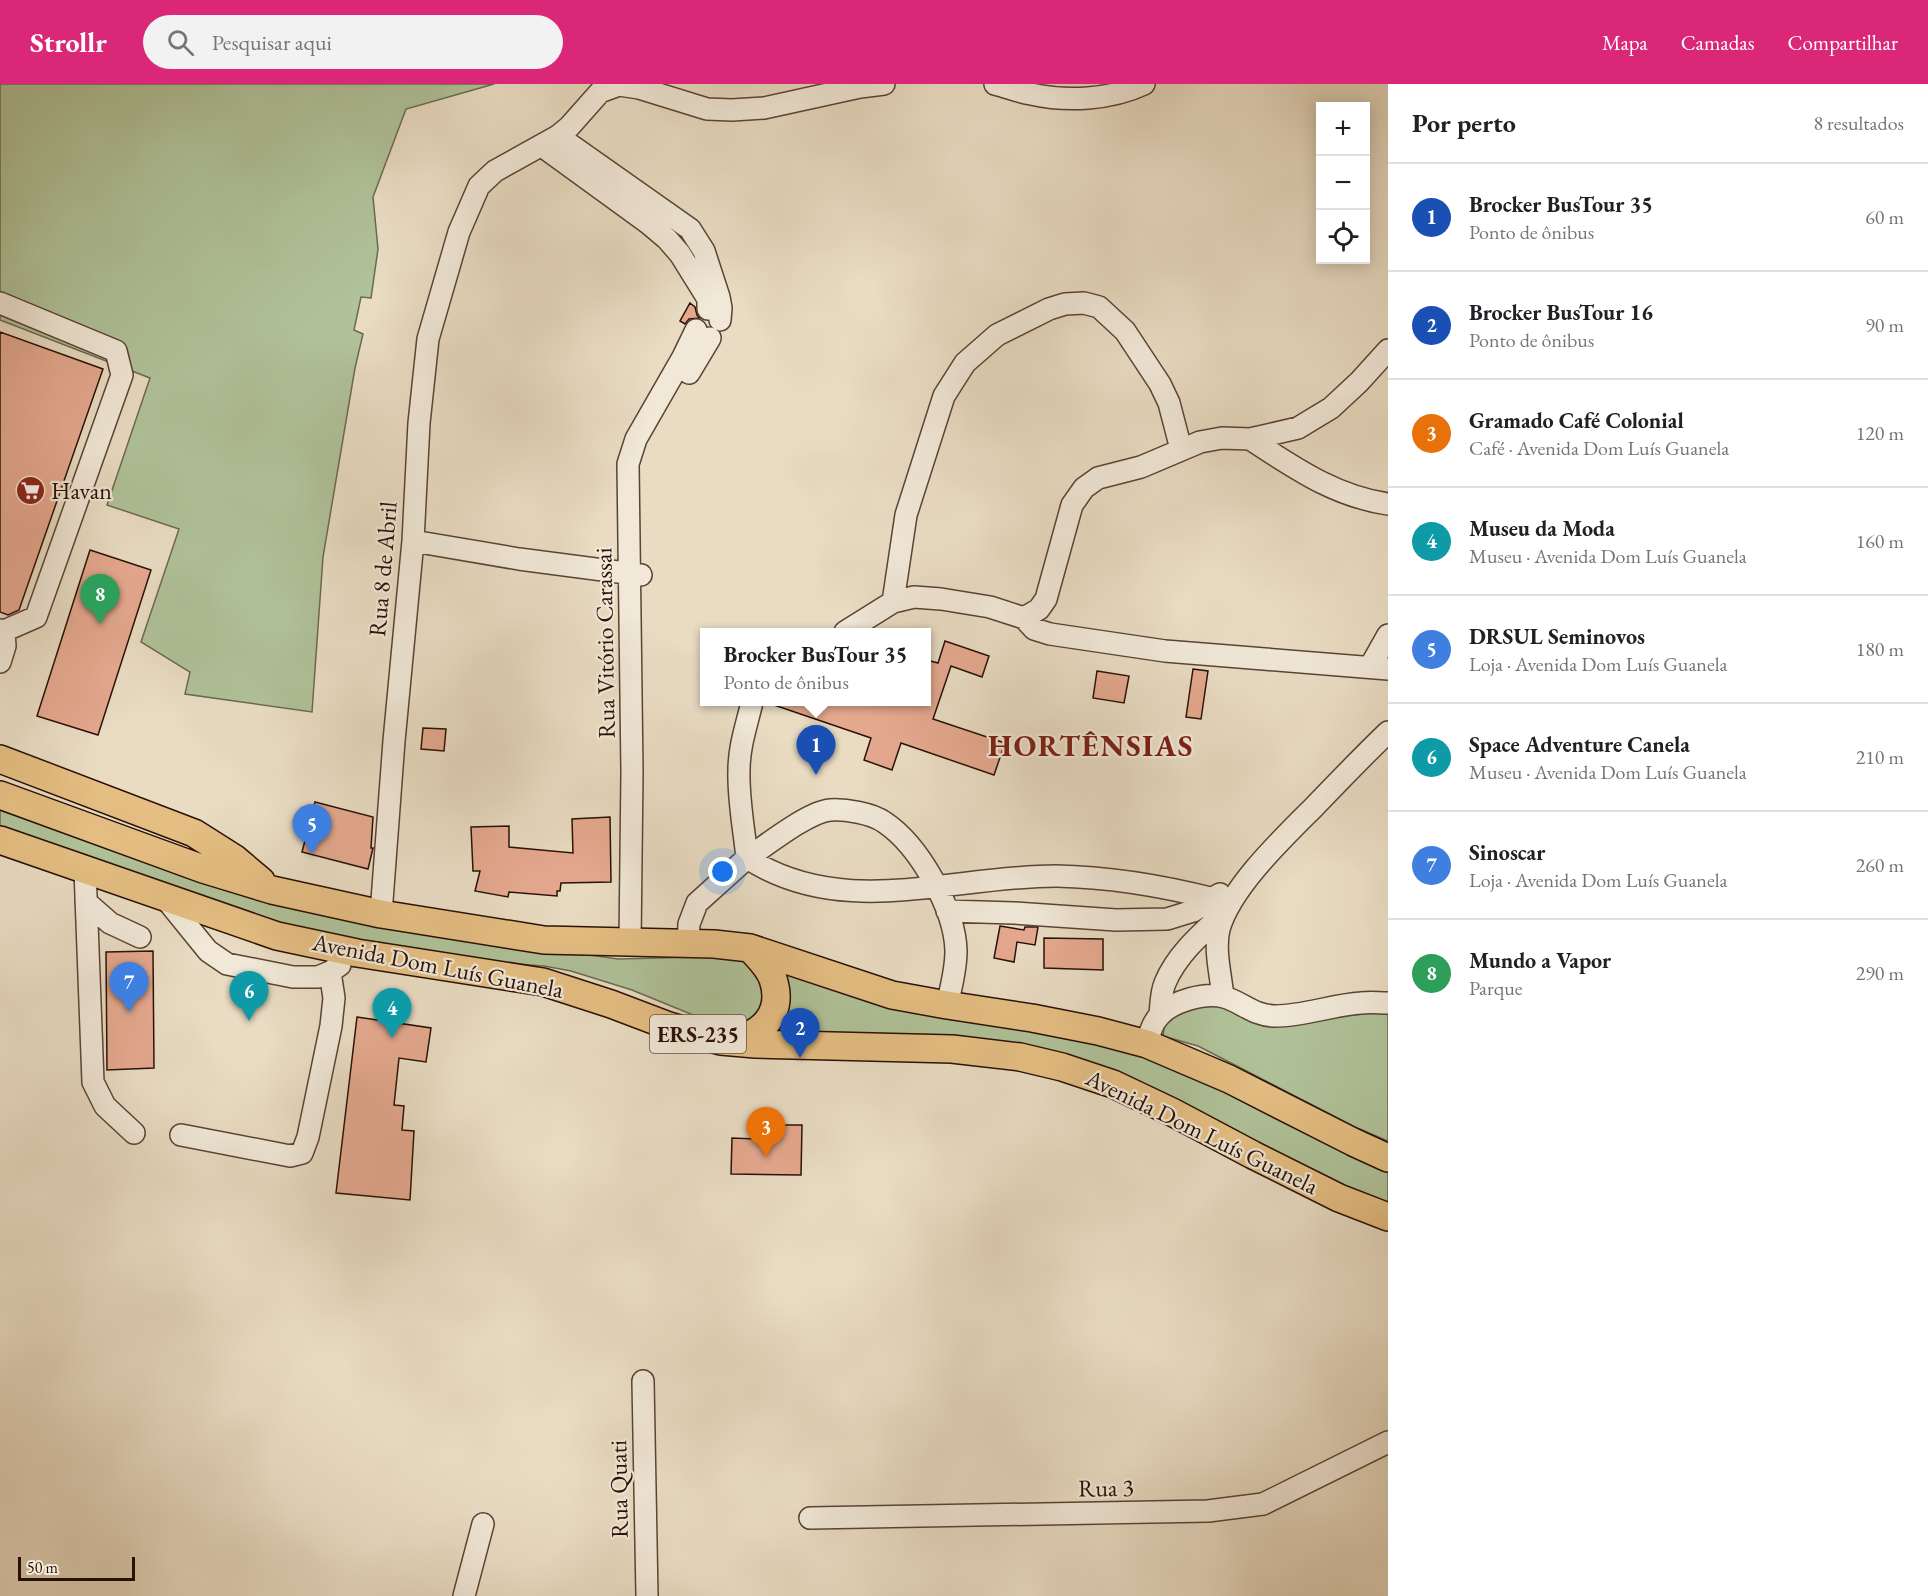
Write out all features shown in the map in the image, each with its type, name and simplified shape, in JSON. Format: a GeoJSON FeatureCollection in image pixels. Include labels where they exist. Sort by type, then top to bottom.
{"type":"FeatureCollection","features":[{"type":"Feature","properties":{"kind":"main road"},"geometry":{"type":"LineString","coordinates":[[0,759],[194,833],[235,859],[272,890]]}},
{"type":"Feature","properties":{"kind":"main road","name":"Avenida Dom Luís Guanela"},"geometry":{"type":"LineString","coordinates":[[1,795],[203,869],[272,890],[381,914],[520,938],[570,942],[714,944],[750,948],[892,995],[1054,1023],[1147,1044],[1229,1079],[1388,1158]]}},
{"type":"Feature","properties":{"kind":"main road","name":"Avenida Dom Luís Guanela"},"geometry":{"type":"LineString","coordinates":[[0,840],[277,936],[357,952],[543,982],[669,1026],[721,1041],[755,1044],[952,1049],[1020,1057],[1062,1067],[1113,1084],[1340,1198],[1388,1217]]}},
{"type":"Feature","properties":{"kind":"main road"},"geometry":{"type":"LineString","coordinates":[[721,1041],[753,1035],[766,1025],[774,1010],[776,991],[772,977],[750,948]]}},
{"type":"Feature","properties":{"kind":"street","name":"Rua 8 de Abril"},"geometry":{"type":"LineString","coordinates":[[381,914],[394,741],[413,542],[419,423],[428,339],[459,232],[479,186],[495,171],[550,141],[569,127],[600,92],[619,85],[639,88],[707,109],[732,110],[764,108],[884,84]]}},
{"type":"Feature","properties":{"kind":"street"},"geometry":{"type":"LineString","coordinates":[[995,84],[1059,99],[1094,97],[1144,84]]}},
{"type":"Feature","properties":{"kind":"street"},"geometry":{"type":"LineString","coordinates":[[550,141],[690,229],[704,251],[719,297],[721,308],[708,325]]}},
{"type":"Feature","properties":{"kind":"street"},"geometry":{"type":"LineString","coordinates":[[550,141],[667,239],[680,254],[708,299],[708,325]]}},
{"type":"Feature","properties":{"kind":"street"},"geometry":{"type":"LineString","coordinates":[[667,239],[679,221]]}},
{"type":"Feature","properties":{"kind":"street"},"geometry":{"type":"LineString","coordinates":[[0,303],[117,351],[122,375],[36,617],[2,630],[5,646],[0,662]]}},
{"type":"Feature","properties":{"kind":"street"},"geometry":{"type":"LineString","coordinates":[[893,602],[906,514],[944,396],[965,363],[997,335],[1049,309],[1065,304],[1084,303],[1099,307],[1125,331],[1160,384],[1169,403],[1181,449]]}},
{"type":"Feature","properties":{"kind":"street","name":"Rua Vitório Carassai"},"geometry":{"type":"LineString","coordinates":[[637,943],[644,769],[635,575],[639,490],[645,454],[650,440],[708,325]]}},
{"type":"Feature","properties":{"kind":"street"},"geometry":{"type":"LineString","coordinates":[[1023,618],[1039,609],[1046,599],[1072,505],[1084,488],[1098,478],[1141,467],[1200,442],[1222,438],[1250,439],[1298,428],[1331,408],[1388,350]]}},
{"type":"Feature","properties":{"kind":"street"},"geometry":{"type":"LineString","coordinates":[[1250,439],[1307,476],[1335,490],[1388,504]]}},
{"type":"Feature","properties":{"kind":"street"},"geometry":{"type":"LineString","coordinates":[[413,542],[635,575]]}},
{"type":"Feature","properties":{"kind":"street"},"geometry":{"type":"LineString","coordinates":[[853,628],[893,602],[914,597],[941,599],[990,607],[1023,618],[1034,628],[1050,634],[1165,651],[1379,668],[1388,635]]}},
{"type":"Feature","properties":{"kind":"street"},"geometry":{"type":"LineString","coordinates":[[747,858],[739,792],[739,768],[741,745],[751,706]]}},
{"type":"Feature","properties":{"kind":"street"},"geometry":{"type":"LineString","coordinates":[[1160,1015],[1165,984],[1175,964],[1220,905],[1388,732]]}},
{"type":"Feature","properties":{"kind":"street"},"geometry":{"type":"LineString","coordinates":[[688,943],[689,924],[698,903],[747,858],[807,819],[829,810],[856,812],[883,821],[910,846],[937,886],[953,930],[956,951],[954,974],[947,1005]]}},
{"type":"Feature","properties":{"kind":"street"},"geometry":{"type":"LineString","coordinates":[[747,858],[767,871],[796,881],[827,888],[865,892],[902,891],[1002,878],[1055,876],[1099,878],[1143,884],[1220,905]]}},
{"type":"Feature","properties":{"kind":"street"},"geometry":{"type":"LineString","coordinates":[[85,870],[93,1082],[105,1106],[134,1133]]}},
{"type":"Feature","properties":{"kind":"street"},"geometry":{"type":"LineString","coordinates":[[165,897],[208,951],[227,964],[293,977],[318,977],[330,972],[357,952]]}},
{"type":"Feature","properties":{"kind":"street"},"geometry":{"type":"LineString","coordinates":[[86,902],[110,924],[140,937]]}},
{"type":"Feature","properties":{"kind":"street"},"geometry":{"type":"LineString","coordinates":[[947,911],[1116,920],[1167,919],[1220,905]]}},
{"type":"Feature","properties":{"kind":"street"},"geometry":{"type":"LineString","coordinates":[[1220,905],[1218,952],[1223,997]]}},
{"type":"Feature","properties":{"kind":"street"},"geometry":{"type":"LineString","coordinates":[[181,1136],[290,1156],[302,1153],[308,1137],[331,1026],[334,998],[330,972]]}},
{"type":"Feature","properties":{"kind":"street"},"geometry":{"type":"LineString","coordinates":[[1147,1044],[1151,1029],[1160,1015],[1179,1002],[1204,996],[1223,997],[1257,1014],[1274,1016],[1360,1003],[1388,1003]]}},
{"type":"Feature","properties":{"kind":"street","name":"Rua Quati"},"geometry":{"type":"LineString","coordinates":[[643,1381],[647,1596]]}},
{"type":"Feature","properties":{"kind":"street","name":"Rua 3"},"geometry":{"type":"LineString","coordinates":[[810,1518],[1208,1512],[1263,1504],[1388,1442]]}},
{"type":"Feature","properties":{"kind":"street"},"geometry":{"type":"LineString","coordinates":[[464,1596],[483,1524]]}},
{"type":"Feature","properties":{"kind":"green space"},"geometry":{"type":"Polygon","coordinates":[[[0,84],[494,84],[406,109],[373,197],[378,249],[371,298],[361,297],[354,330],[363,334],[355,368],[323,557],[312,712],[185,694],[190,672],[141,642],[179,529],[107,505],[150,378],[0,320],[0,84]]]}},
{"type":"Feature","properties":{"kind":"green space"},"geometry":{"type":"Polygon","coordinates":[[[0,804],[443,934],[618,959],[697,957],[746,961],[761,975],[763,1006],[750,1021],[737,1025],[726,1025],[698,1017],[632,990],[571,971],[544,966],[450,959],[289,927],[0,829],[0,804]]]}},
{"type":"Feature","properties":{"kind":"green space"},"geometry":{"type":"Polygon","coordinates":[[[781,965],[1090,1039],[1186,1070],[1388,1169],[1388,1207],[1126,1078],[770,1032],[787,1000],[788,985],[781,965]]]}},
{"type":"Feature","properties":{"kind":"green space"},"geometry":{"type":"Polygon","coordinates":[[[1212,1002],[1258,1020],[1388,1007],[1388,1141],[1355,1127],[1198,1046],[1163,1036],[1165,1021],[1178,1013],[1212,1002]]]}},
{"type":"Feature","properties":{"kind":"building"},"geometry":{"type":"Polygon","coordinates":[[[690,303],[695,307],[700,318],[689,319],[685,324],[680,321],[690,303]]]}},
{"type":"Feature","properties":{"kind":"building","name":"Havan"},"geometry":{"type":"Polygon","coordinates":[[[0,332],[103,369],[19,610],[8,615],[0,612],[0,332]]]}},
{"type":"Feature","properties":{"kind":"building"},"geometry":{"type":"Polygon","coordinates":[[[90,550],[151,570],[98,735],[37,716],[90,550]]]}},
{"type":"Feature","properties":{"kind":"building"},"geometry":{"type":"Polygon","coordinates":[[[945,641],[989,656],[982,677],[951,666],[933,719],[1005,743],[994,775],[901,743],[892,770],[864,760],[871,738],[777,706],[931,706],[931,661],[938,663],[945,641]]]}},
{"type":"Feature","properties":{"kind":"building"},"geometry":{"type":"Polygon","coordinates":[[[1193,669],[1208,671],[1201,719],[1186,717],[1193,669]]]}},
{"type":"Feature","properties":{"kind":"building"},"geometry":{"type":"Polygon","coordinates":[[[1097,671],[1129,676],[1124,703],[1093,698],[1097,671]]]}},
{"type":"Feature","properties":{"kind":"building"},"geometry":{"type":"Polygon","coordinates":[[[423,728],[446,729],[444,751],[421,749],[423,728]]]}},
{"type":"Feature","properties":{"kind":"building"},"geometry":{"type":"Polygon","coordinates":[[[315,802],[373,817],[371,848],[373,848],[368,869],[302,852],[315,802]]]}},
{"type":"Feature","properties":{"kind":"building"},"geometry":{"type":"Polygon","coordinates":[[[610,817],[611,882],[561,883],[557,896],[509,892],[508,897],[475,891],[480,871],[473,871],[471,827],[509,826],[509,847],[573,853],[572,819],[610,817]]]}},
{"type":"Feature","properties":{"kind":"building"},"geometry":{"type":"Polygon","coordinates":[[[1000,926],[1024,930],[1025,927],[1038,927],[1035,945],[1017,942],[1014,962],[994,958],[1000,926]]]}},
{"type":"Feature","properties":{"kind":"building"},"geometry":{"type":"Polygon","coordinates":[[[1044,938],[1103,939],[1103,970],[1044,968],[1044,938]]]}},
{"type":"Feature","properties":{"kind":"building"},"geometry":{"type":"Polygon","coordinates":[[[153,951],[154,1068],[107,1070],[106,952],[153,951]]]}},
{"type":"Feature","properties":{"kind":"building"},"geometry":{"type":"Polygon","coordinates":[[[357,1017],[431,1028],[426,1062],[399,1058],[394,1105],[404,1106],[402,1130],[414,1131],[410,1200],[336,1193],[357,1017]]]}},
{"type":"Feature","properties":{"kind":"building"},"geometry":{"type":"Polygon","coordinates":[[[756,1125],[802,1125],[801,1175],[731,1174],[732,1138],[756,1139],[756,1125]]]}},
{"type":"Feature","properties":{"kind":"place","name":"Havan"},"geometry":{"type":"Point","coordinates":[30,491]}},
{"type":"Feature","properties":{"kind":"place","name":"Mundo a Vapor"},"geometry":{"type":"Point","coordinates":[100,624]}},
{"type":"Feature","properties":{"kind":"place","name":"Brocker BusTour 35"},"geometry":{"type":"Point","coordinates":[816,775]}},
{"type":"Feature","properties":{"kind":"place","name":"DRSUL Seminovos"},"geometry":{"type":"Point","coordinates":[312,854]}},
{"type":"Feature","properties":{"kind":"place","name":"Sinoscar"},"geometry":{"type":"Point","coordinates":[129,1012]}},
{"type":"Feature","properties":{"kind":"place","name":"Space Adventure Canela"},"geometry":{"type":"Point","coordinates":[249,1021]}},
{"type":"Feature","properties":{"kind":"place","name":"Museu da Moda"},"geometry":{"type":"Point","coordinates":[392,1038]}},
{"type":"Feature","properties":{"kind":"place","name":"Brocker BusTour 16"},"geometry":{"type":"Point","coordinates":[800,1058]}},
{"type":"Feature","properties":{"kind":"place","name":"Gramado Café Colonial"},"geometry":{"type":"Point","coordinates":[766,1157]}},
{"type":"Feature","properties":{"kind":"district","name":"HORTÊNSIAS"},"geometry":{"type":"Point","coordinates":[1091,746]}}]}
